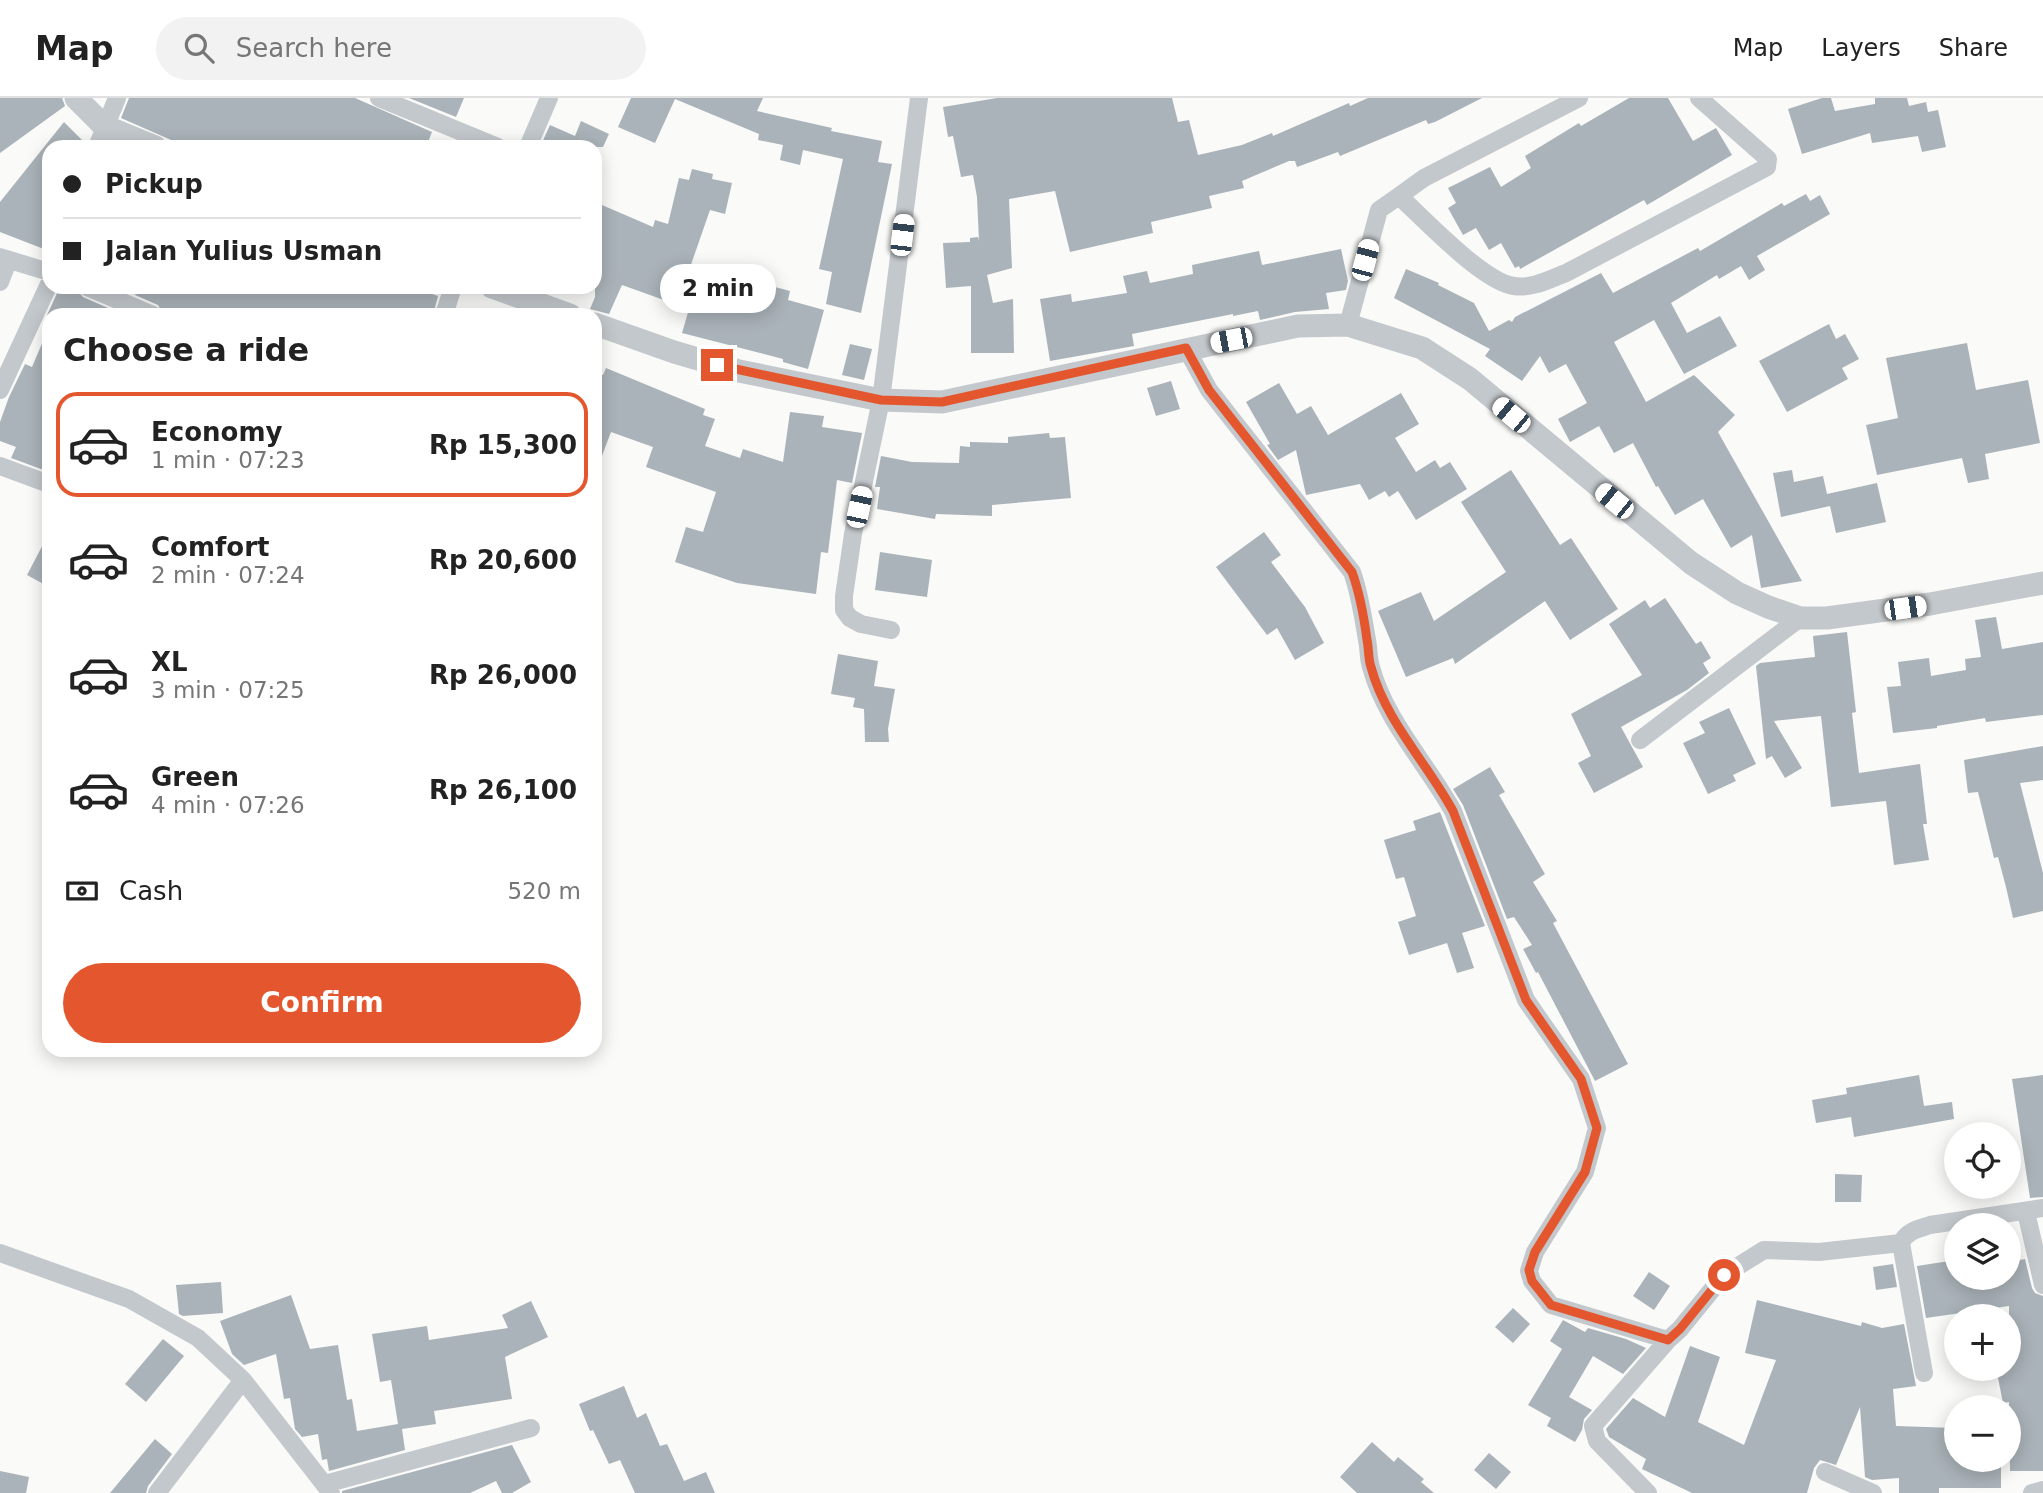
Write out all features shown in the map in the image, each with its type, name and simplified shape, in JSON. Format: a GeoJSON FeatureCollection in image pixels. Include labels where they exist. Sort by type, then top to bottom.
{"type":"FeatureCollection","features":[{"type":"Feature","properties":{"kind":"street"},"geometry":{"type":"LineString","coordinates":[[76,98],[100,136],[120,140]]}},
{"type":"Feature","properties":{"kind":"street"},"geometry":{"type":"LineString","coordinates":[[100,136],[117,98]]}},
{"type":"Feature","properties":{"kind":"street"},"geometry":{"type":"LineString","coordinates":[[379,98],[481,140]]}},
{"type":"Feature","properties":{"kind":"street"},"geometry":{"type":"LineString","coordinates":[[531,140],[549,98]]}},
{"type":"Feature","properties":{"kind":"street"},"geometry":{"type":"LineString","coordinates":[[891,631],[861,624],[850,618],[844,610],[844,596],[853,534],[881,400],[919,98]]}},
{"type":"Feature","properties":{"kind":"street"},"geometry":{"type":"LineString","coordinates":[[1348,325],[1379,210],[1424,178],[1579,98]]}},
{"type":"Feature","properties":{"kind":"street"},"geometry":{"type":"LineString","coordinates":[[1399,196],[1454,249],[1495,279],[1513,286],[1533,285],[1566,273],[1767,167],[1768,159],[1699,98]]}},
{"type":"Feature","properties":{"kind":"street"},"geometry":{"type":"LineString","coordinates":[[0,282],[4,259],[42,270]]}},
{"type":"Feature","properties":{"kind":"street"},"geometry":{"type":"LineString","coordinates":[[0,390],[44,294]]}},
{"type":"Feature","properties":{"kind":"street"},"geometry":{"type":"LineString","coordinates":[[104,294],[136,308]]}},
{"type":"Feature","properties":{"kind":"street"},"geometry":{"type":"LineString","coordinates":[[512,294],[550,308]]}},
{"type":"Feature","properties":{"kind":"street"},"geometry":{"type":"LineString","coordinates":[[602,326],[739,371],[881,400],[942,402],[1298,326],[1348,325],[1422,348],[1470,379],[1691,563],[1737,593],[1768,607],[1800,618],[1827,618],[1930,604],[2043,583]]}},
{"type":"Feature","properties":{"kind":"street"},"geometry":{"type":"LineString","coordinates":[[1186,348],[1209,390],[1352,572],[1359,591],[1370,666],[1382,695],[1453,811],[1526,1000],[1581,1079],[1597,1128],[1585,1172],[1535,1252],[1529,1270],[1532,1281],[1551,1305],[1668,1340]]}},
{"type":"Feature","properties":{"kind":"street"},"geometry":{"type":"LineString","coordinates":[[0,466],[42,481]]}},
{"type":"Feature","properties":{"kind":"street"},"geometry":{"type":"LineString","coordinates":[[1640,740],[1800,618]]}},
{"type":"Feature","properties":{"kind":"street"},"geometry":{"type":"LineString","coordinates":[[1648,1493],[1597,1441],[1592,1426],[1680,1329],[1724,1275],[1763,1250],[1819,1252],[1901,1243],[1912,1230],[1930,1225],[2034,1210],[2043,1285]]}},
{"type":"Feature","properties":{"kind":"street"},"geometry":{"type":"LineString","coordinates":[[1901,1243],[1924,1373]]}},
{"type":"Feature","properties":{"kind":"street"},"geometry":{"type":"LineString","coordinates":[[0,1253],[129,1299],[198,1338],[243,1380],[328,1489],[531,1428]]}},
{"type":"Feature","properties":{"kind":"street"},"geometry":{"type":"LineString","coordinates":[[157,1493],[243,1380]]}},
{"type":"Feature","properties":{"kind":"street"},"geometry":{"type":"LineString","coordinates":[[1825,1472],[1872,1493]]}},
{"type":"Feature","properties":{"kind":"street"},"geometry":{"type":"LineString","coordinates":[[2032,1493],[2043,1490]]}},
{"type":"Feature","properties":{"kind":"building"},"geometry":{"type":"Polygon","coordinates":[[[0,98],[62,98],[65,106],[0,153],[0,98]]]}},
{"type":"Feature","properties":{"kind":"building"},"geometry":{"type":"Polygon","coordinates":[[[129,98],[355,98],[432,132],[429,140],[171,140],[121,118],[129,98]]]}},
{"type":"Feature","properties":{"kind":"building"},"geometry":{"type":"Polygon","coordinates":[[[409,98],[464,98],[456,117],[409,98]]]}},
{"type":"Feature","properties":{"kind":"building"},"geometry":{"type":"Polygon","coordinates":[[[631,98],[763,98],[757,111],[832,128],[831,131],[882,141],[878,162],[892,164],[861,313],[826,304],[832,272],[819,269],[843,159],[803,150],[800,165],[780,160],[783,145],[758,140],[759,134],[675,99],[655,143],[618,127],[631,98]]]}},
{"type":"Feature","properties":{"kind":"building"},"geometry":{"type":"Polygon","coordinates":[[[997,98],[1172,98],[1178,122],[1189,120],[1198,155],[1242,145],[1272,133],[1273,136],[1349,103],[1350,106],[1368,98],[1482,98],[1435,122],[1428,124],[1426,120],[1340,156],[1338,152],[1297,167],[1295,161],[1289,161],[1242,181],[1244,188],[1209,196],[1212,208],[1151,222],[1153,233],[1070,252],[1055,191],[1009,199],[1012,268],[987,275],[993,303],[1013,299],[1014,353],[971,353],[971,286],[946,288],[943,243],[970,242],[970,238],[978,237],[979,241],[977,197],[973,175],[961,177],[953,136],[948,137],[943,107],[997,98]]]}},
{"type":"Feature","properties":{"kind":"building"},"geometry":{"type":"Polygon","coordinates":[[[1629,98],[1668,98],[1693,141],[1716,128],[1732,155],[1647,205],[1644,200],[1520,269],[1519,266],[1515,268],[1501,243],[1489,250],[1476,228],[1463,235],[1448,208],[1456,203],[1448,188],[1490,167],[1501,187],[1531,168],[1525,156],[1579,123],[1581,126],[1629,98]]]}},
{"type":"Feature","properties":{"kind":"building"},"geometry":{"type":"Polygon","coordinates":[[[1822,98],[1831,98],[1835,111],[1875,104],[1875,98],[1907,98],[1909,106],[1926,102],[1928,112],[1938,110],[1946,147],[1922,152],[1918,136],[1872,143],[1870,133],[1802,154],[1788,109],[1822,98]]]}},
{"type":"Feature","properties":{"kind":"building"},"geometry":{"type":"Polygon","coordinates":[[[581,121],[609,134],[603,147],[602,140],[543,140],[550,125],[575,136],[581,121]]]}},
{"type":"Feature","properties":{"kind":"building"},"geometry":{"type":"Polygon","coordinates":[[[64,122],[82,140],[50,140],[64,122]]]}},
{"type":"Feature","properties":{"kind":"building"},"geometry":{"type":"Polygon","coordinates":[[[42,150],[42,248],[0,232],[0,202],[42,150]]]}},
{"type":"Feature","properties":{"kind":"building"},"geometry":{"type":"Polygon","coordinates":[[[692,169],[713,174],[712,179],[732,183],[725,214],[710,210],[687,276],[727,287],[729,277],[763,286],[764,284],[790,291],[788,300],[824,310],[808,369],[783,362],[783,359],[682,333],[689,309],[622,285],[609,314],[602,312],[602,308],[590,308],[595,294],[602,294],[602,205],[653,227],[655,220],[668,224],[679,178],[689,180],[692,169]]]}},
{"type":"Feature","properties":{"kind":"building"},"geometry":{"type":"Polygon","coordinates":[[[1806,194],[1810,201],[1820,195],[1830,214],[1757,256],[1765,270],[1749,280],[1741,266],[1719,279],[1717,275],[1671,303],[1687,333],[1720,316],[1737,346],[1684,374],[1654,320],[1614,342],[1646,402],[1694,375],[1735,415],[1718,432],[1802,581],[1761,588],[1752,535],[1731,548],[1703,499],[1675,515],[1658,486],[1656,487],[1633,443],[1614,453],[1599,426],[1570,442],[1558,419],[1587,403],[1566,364],[1549,373],[1540,356],[1522,381],[1485,356],[1490,349],[1394,298],[1406,269],[1439,283],[1438,285],[1474,303],[1489,331],[1509,320],[1512,322],[1515,317],[1601,273],[1613,293],[1698,248],[1700,251],[1782,203],[1784,206],[1806,194]]]}},
{"type":"Feature","properties":{"kind":"building"},"geometry":{"type":"Polygon","coordinates":[[[1341,249],[1348,281],[1346,290],[1326,293],[1329,309],[1295,312],[1260,320],[1258,311],[1233,314],[1132,334],[1134,346],[1050,361],[1040,299],[1071,294],[1072,302],[1127,293],[1123,276],[1147,271],[1150,283],[1193,274],[1192,265],[1259,251],[1262,265],[1341,249]]]}},
{"type":"Feature","properties":{"kind":"building"},"geometry":{"type":"Polygon","coordinates":[[[57,294],[80,294],[108,308],[50,308],[57,294]]]}},
{"type":"Feature","properties":{"kind":"building"},"geometry":{"type":"Polygon","coordinates":[[[135,295],[438,296],[435,308],[160,308],[135,295]]]}},
{"type":"Feature","properties":{"kind":"building"},"geometry":{"type":"Polygon","coordinates":[[[1829,324],[1836,339],[1845,334],[1859,359],[1842,368],[1848,379],[1787,412],[1759,361],[1829,324]]]}},
{"type":"Feature","properties":{"kind":"building"},"geometry":{"type":"Polygon","coordinates":[[[42,343],[42,469],[11,458],[16,447],[0,441],[0,422],[9,397],[25,364],[32,367],[42,343]]]}},
{"type":"Feature","properties":{"kind":"building"},"geometry":{"type":"Polygon","coordinates":[[[1967,343],[1976,390],[2028,380],[2040,443],[1985,454],[1989,479],[1968,483],[1962,458],[1877,475],[1866,425],[1898,418],[1886,358],[1967,343]]]}},
{"type":"Feature","properties":{"kind":"building"},"geometry":{"type":"Polygon","coordinates":[[[850,344],[872,349],[864,380],[842,375],[850,344]]]}},
{"type":"Feature","properties":{"kind":"building"},"geometry":{"type":"Polygon","coordinates":[[[606,368],[705,409],[703,415],[715,419],[705,446],[740,458],[743,449],[783,462],[790,412],[824,416],[822,427],[862,433],[852,483],[837,480],[828,553],[821,552],[816,594],[737,583],[675,562],[686,527],[703,532],[716,492],[646,467],[653,447],[611,432],[602,456],[603,375],[606,368]]]}},
{"type":"Feature","properties":{"kind":"building"},"geometry":{"type":"Polygon","coordinates":[[[1171,381],[1180,409],[1156,416],[1147,388],[1171,381]]]}},
{"type":"Feature","properties":{"kind":"building"},"geometry":{"type":"Polygon","coordinates":[[[1279,383],[1297,414],[1311,406],[1328,435],[1401,393],[1419,424],[1395,438],[1416,472],[1435,460],[1440,468],[1450,462],[1467,489],[1416,520],[1398,491],[1389,497],[1385,491],[1369,500],[1360,484],[1306,495],[1296,450],[1278,460],[1267,445],[1270,444],[1246,402],[1279,383]]]}},
{"type":"Feature","properties":{"kind":"building"},"geometry":{"type":"Polygon","coordinates":[[[1049,433],[1050,438],[1065,437],[1071,498],[992,505],[992,516],[936,514],[935,519],[877,509],[880,487],[875,487],[881,456],[912,462],[959,463],[960,446],[970,447],[970,442],[1008,443],[1008,437],[1049,433]]]}},
{"type":"Feature","properties":{"kind":"building"},"geometry":{"type":"Polygon","coordinates":[[[1511,470],[1560,545],[1571,538],[1618,609],[1570,640],[1545,601],[1455,664],[1453,658],[1406,677],[1378,611],[1421,592],[1434,621],[1506,572],[1461,502],[1511,470]]]}},
{"type":"Feature","properties":{"kind":"building"},"geometry":{"type":"Polygon","coordinates":[[[1792,470],[1794,482],[1823,476],[1827,494],[1877,483],[1886,522],[1836,533],[1830,506],[1781,517],[1773,473],[1792,470]]]}},
{"type":"Feature","properties":{"kind":"building"},"geometry":{"type":"Polygon","coordinates":[[[1264,532],[1281,555],[1271,562],[1305,607],[1324,643],[1295,660],[1277,628],[1267,635],[1216,567],[1264,532]]]}},
{"type":"Feature","properties":{"kind":"building"},"geometry":{"type":"Polygon","coordinates":[[[42,546],[42,583],[27,575],[42,546]]]}},
{"type":"Feature","properties":{"kind":"building"},"geometry":{"type":"Polygon","coordinates":[[[880,552],[932,560],[927,597],[875,590],[880,552]]]}},
{"type":"Feature","properties":{"kind":"building"},"geometry":{"type":"Polygon","coordinates":[[[1665,598],[1696,644],[1701,641],[1711,658],[1703,663],[1709,673],[1687,690],[1621,727],[1643,767],[1594,793],[1578,763],[1591,756],[1571,714],[1642,675],[1609,624],[1645,600],[1650,608],[1665,598]]]}},
{"type":"Feature","properties":{"kind":"building"},"geometry":{"type":"Polygon","coordinates":[[[1996,617],[2002,649],[2043,642],[2043,715],[1986,722],[1985,718],[1937,728],[1893,733],[1887,687],[1901,686],[1898,662],[1929,658],[1931,676],[1966,670],[1965,659],[1981,657],[1975,620],[1996,617]]]}},
{"type":"Feature","properties":{"kind":"building"},"geometry":{"type":"Polygon","coordinates":[[[1847,632],[1856,712],[1852,713],[1859,773],[1920,764],[1927,824],[1923,824],[1929,860],[1894,865],[1886,801],[1831,807],[1821,716],[1774,721],[1802,768],[1785,778],[1772,756],[1766,759],[1756,666],[1760,663],[1815,657],[1813,636],[1847,632]]]}},
{"type":"Feature","properties":{"kind":"building"},"geometry":{"type":"Polygon","coordinates":[[[838,654],[878,661],[874,686],[895,689],[888,729],[889,742],[865,742],[864,709],[853,707],[855,698],[831,694],[838,654]]]}},
{"type":"Feature","properties":{"kind":"building"},"geometry":{"type":"Polygon","coordinates":[[[1729,708],[1756,764],[1733,775],[1736,781],[1708,794],[1683,743],[1705,733],[1699,722],[1729,708]]]}},
{"type":"Feature","properties":{"kind":"building"},"geometry":{"type":"Polygon","coordinates":[[[2043,746],[2043,780],[2020,783],[2043,873],[2043,911],[2013,918],[1998,857],[1994,858],[1978,792],[1968,793],[1964,760],[2043,746]]]}},
{"type":"Feature","properties":{"kind":"building"},"geometry":{"type":"Polygon","coordinates":[[[1490,767],[1505,792],[1499,795],[1545,874],[1533,882],[1557,921],[1553,923],[1628,1064],[1595,1081],[1538,972],[1536,973],[1523,949],[1532,945],[1514,917],[1507,919],[1463,805],[1453,789],[1490,767]]]}},
{"type":"Feature","properties":{"kind":"building"},"geometry":{"type":"Polygon","coordinates":[[[1440,812],[1485,926],[1462,933],[1474,968],[1457,973],[1447,943],[1409,955],[1398,922],[1416,916],[1404,877],[1396,879],[1384,840],[1416,830],[1413,821],[1440,812]]]}},
{"type":"Feature","properties":{"kind":"building"},"geometry":{"type":"Polygon","coordinates":[[[1919,1075],[1924,1106],[1952,1102],[1954,1119],[1854,1137],[1851,1117],[1816,1123],[1812,1100],[1847,1094],[1846,1088],[1919,1075]]]}},
{"type":"Feature","properties":{"kind":"building"},"geometry":{"type":"Polygon","coordinates":[[[2043,1075],[2043,1197],[2030,1198],[2021,1122],[2019,1122],[2012,1079],[2043,1075]]]}},
{"type":"Feature","properties":{"kind":"building"},"geometry":{"type":"Polygon","coordinates":[[[1835,1174],[1862,1175],[1861,1202],[1835,1202],[1835,1174]]]}},
{"type":"Feature","properties":{"kind":"building"},"geometry":{"type":"Polygon","coordinates":[[[2025,1259],[2035,1293],[2043,1296],[2043,1471],[2021,1471],[2021,1395],[2001,1395],[1999,1381],[2021,1381],[2021,1304],[1944,1304],[1944,1315],[1926,1318],[1917,1266],[1944,1262],[1944,1290],[2021,1290],[2021,1260],[2025,1259]]]}},
{"type":"Feature","properties":{"kind":"building"},"geometry":{"type":"Polygon","coordinates":[[[1893,1264],[1897,1287],[1876,1290],[1873,1267],[1893,1264]]]}},
{"type":"Feature","properties":{"kind":"building"},"geometry":{"type":"Polygon","coordinates":[[[1649,1272],[1670,1286],[1654,1310],[1633,1296],[1649,1272]]]}},
{"type":"Feature","properties":{"kind":"building"},"geometry":{"type":"Polygon","coordinates":[[[221,1282],[223,1313],[179,1314],[176,1285],[221,1282]]]}},
{"type":"Feature","properties":{"kind":"building"},"geometry":{"type":"Polygon","coordinates":[[[291,1295],[310,1349],[338,1345],[347,1400],[352,1399],[357,1431],[398,1424],[391,1380],[380,1382],[372,1334],[427,1326],[429,1340],[508,1328],[502,1315],[531,1301],[548,1337],[505,1357],[512,1399],[434,1411],[436,1424],[402,1429],[405,1450],[329,1471],[327,1459],[322,1460],[318,1434],[302,1437],[295,1429],[290,1398],[284,1399],[276,1354],[244,1365],[232,1354],[220,1321],[291,1295]]]}},
{"type":"Feature","properties":{"kind":"building"},"geometry":{"type":"Polygon","coordinates":[[[1757,1300],[1861,1326],[1862,1322],[1882,1328],[1904,1324],[1916,1386],[1893,1389],[1896,1426],[1944,1428],[1944,1472],[2001,1472],[2001,1488],[1939,1488],[1939,1493],[1899,1493],[1899,1478],[1872,1480],[1865,1477],[1860,1407],[1836,1465],[1820,1460],[1814,1468],[1807,1493],[1692,1493],[1642,1469],[1646,1459],[1609,1437],[1606,1429],[1633,1398],[1665,1417],[1690,1346],[1720,1357],[1698,1422],[1744,1445],[1776,1360],[1745,1353],[1757,1300]]]}},
{"type":"Feature","properties":{"kind":"building"},"geometry":{"type":"Polygon","coordinates":[[[1513,1308],[1530,1324],[1513,1343],[1495,1327],[1513,1308]]]}},
{"type":"Feature","properties":{"kind":"building"},"geometry":{"type":"Polygon","coordinates":[[[1563,1320],[1585,1332],[1588,1328],[1646,1348],[1623,1374],[1593,1356],[1569,1397],[1592,1410],[1584,1419],[1582,1430],[1575,1442],[1547,1426],[1551,1418],[1528,1405],[1562,1349],[1550,1341],[1563,1320]]]}},
{"type":"Feature","properties":{"kind":"building"},"geometry":{"type":"Polygon","coordinates":[[[163,1339],[184,1356],[146,1402],[125,1384],[163,1339]]]}},
{"type":"Feature","properties":{"kind":"building"},"geometry":{"type":"Polygon","coordinates":[[[624,1386],[637,1418],[646,1413],[660,1446],[667,1444],[684,1481],[706,1472],[715,1493],[635,1493],[620,1460],[609,1464],[593,1430],[590,1431],[579,1404],[624,1386]]]}},
{"type":"Feature","properties":{"kind":"building"},"geometry":{"type":"Polygon","coordinates":[[[155,1439],[172,1454],[148,1486],[146,1493],[110,1493],[155,1439]]]}},
{"type":"Feature","properties":{"kind":"building"},"geometry":{"type":"Polygon","coordinates":[[[1372,1442],[1394,1462],[1398,1457],[1424,1479],[1421,1482],[1434,1493],[1357,1493],[1340,1477],[1372,1442]]]}},
{"type":"Feature","properties":{"kind":"building"},"geometry":{"type":"Polygon","coordinates":[[[512,1445],[531,1482],[512,1493],[502,1493],[496,1481],[470,1493],[342,1493],[342,1491],[512,1445]]]}},
{"type":"Feature","properties":{"kind":"building"},"geometry":{"type":"Polygon","coordinates":[[[1489,1453],[1511,1472],[1496,1489],[1474,1470],[1489,1453]]]}},
{"type":"Feature","properties":{"kind":"building"},"geometry":{"type":"Polygon","coordinates":[[[0,1471],[29,1477],[26,1493],[0,1493],[0,1471]]]}},
{"type":"Feature","properties":{"kind":"route"},"geometry":{"type":"LineString","coordinates":[[717,365],[881,400],[942,402],[1186,348],[1209,390],[1352,572],[1359,591],[1370,666],[1382,695],[1453,811],[1526,1000],[1581,1079],[1597,1128],[1585,1172],[1535,1252],[1529,1270],[1532,1281],[1551,1305],[1668,1340],[1724,1275]]}}]}
